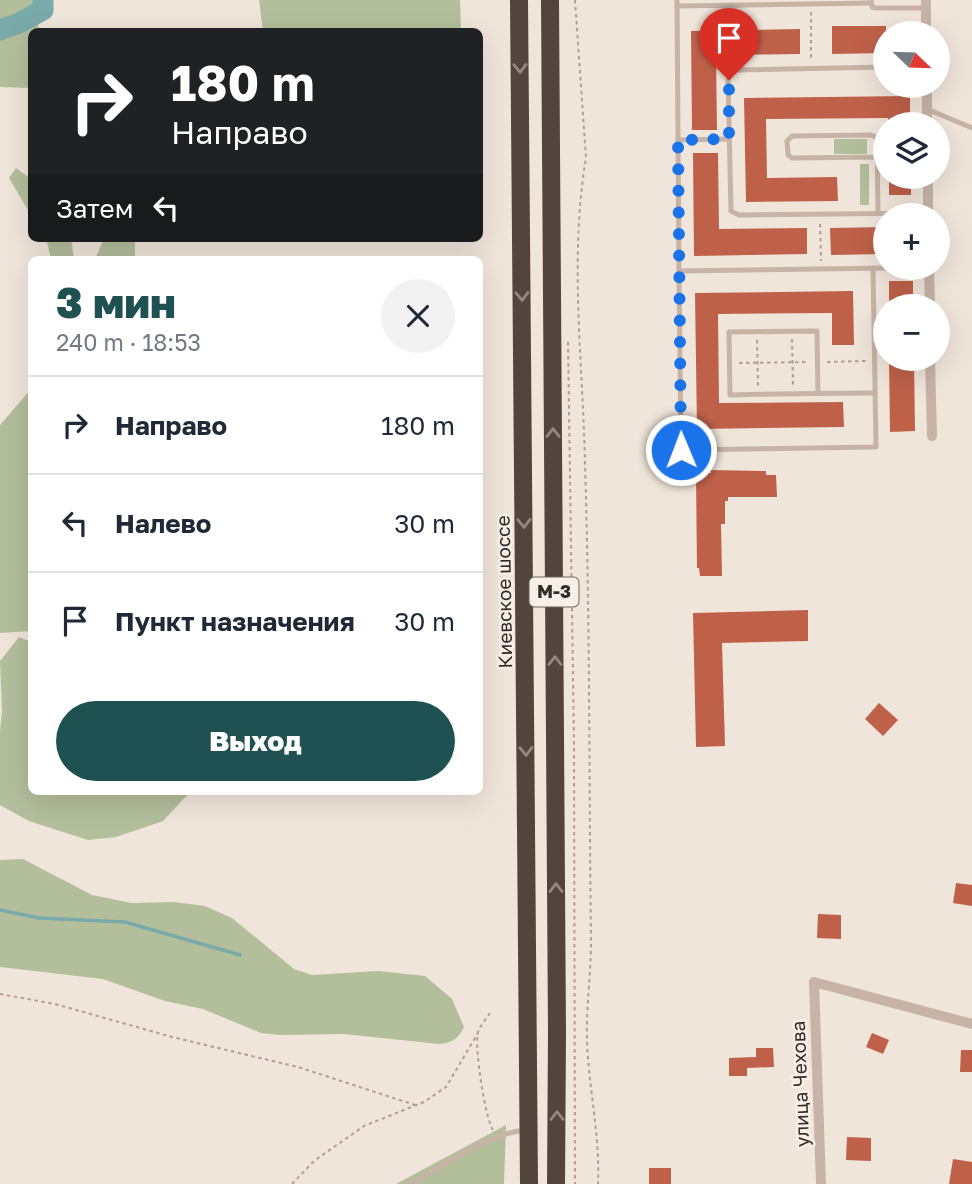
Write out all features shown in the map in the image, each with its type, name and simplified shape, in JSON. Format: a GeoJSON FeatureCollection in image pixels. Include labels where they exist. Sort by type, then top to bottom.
{"type":"FeatureCollection","features":[{"type":"Feature","properties":{"kind":"highway","name":"Киевское шоссе"},"geometry":{"type":"LineString","coordinates":[[519,0],[529,1184]]}},
{"type":"Feature","properties":{"kind":"highway","name":"М-3"},"geometry":{"type":"LineString","coordinates":[[550,0],[556,1184]]}},
{"type":"Feature","properties":{"kind":"street"},"geometry":{"type":"LineString","coordinates":[[927,98],[927,109]]}},
{"type":"Feature","properties":{"kind":"street"},"geometry":{"type":"LineString","coordinates":[[930,371],[932,436]]}},
{"type":"Feature","properties":{"kind":"street","name":"улица Чехова"},"geometry":{"type":"LineString","coordinates":[[821,1184],[814,982],[972,1024]]}},
{"type":"Feature","properties":{"kind":"lane"},"geometry":{"type":"LineString","coordinates":[[874,371],[876,447],[681,450],[677,3],[871,2],[876,8],[926,4]]}},
{"type":"Feature","properties":{"kind":"lane"},"geometry":{"type":"LineString","coordinates":[[873,67],[733,70],[729,80],[730,206],[734,214],[873,213]]}},
{"type":"Feature","properties":{"kind":"lane"},"geometry":{"type":"LineString","coordinates":[[927,109],[972,128]]}},
{"type":"Feature","properties":{"kind":"lane"},"geometry":{"type":"LineString","coordinates":[[874,135],[877,157],[792,158],[788,155],[787,141],[792,136],[874,135]]}},
{"type":"Feature","properties":{"kind":"lane"},"geometry":{"type":"LineString","coordinates":[[678,140],[729,139]]}},
{"type":"Feature","properties":{"kind":"lane"},"geometry":{"type":"LineString","coordinates":[[679,271],[873,268]]}},
{"type":"Feature","properties":{"kind":"lane"},"geometry":{"type":"LineString","coordinates":[[818,393],[817,331],[729,332],[730,395],[875,393]]}},
{"type":"Feature","properties":{"kind":"lane"},"geometry":{"type":"LineString","coordinates":[[410,1184],[498,1138],[514,1131],[529,1129]]}},
{"type":"Feature","properties":{"kind":"path"},"geometry":{"type":"LineString","coordinates":[[575,0],[586,158],[582,181],[578,279],[586,464],[591,946],[587,1041],[599,1162],[598,1184]]}},
{"type":"Feature","properties":{"kind":"path"},"geometry":{"type":"LineString","coordinates":[[811,4],[811,68]]}},
{"type":"Feature","properties":{"kind":"path"},"geometry":{"type":"LineString","coordinates":[[820,214],[821,269]]}},
{"type":"Feature","properties":{"kind":"path"},"geometry":{"type":"LineString","coordinates":[[792,331],[793,394]]}},
{"type":"Feature","properties":{"kind":"path"},"geometry":{"type":"LineString","coordinates":[[757,332],[758,394]]}},
{"type":"Feature","properties":{"kind":"path"},"geometry":{"type":"LineString","coordinates":[[568,334],[574,744],[575,1184]]}},
{"type":"Feature","properties":{"kind":"path"},"geometry":{"type":"LineString","coordinates":[[730,363],[873,361]]}},
{"type":"Feature","properties":{"kind":"path"},"geometry":{"type":"LineString","coordinates":[[0,994],[55,1004],[172,1037],[298,1067],[415,1105]]}},
{"type":"Feature","properties":{"kind":"path"},"geometry":{"type":"LineString","coordinates":[[292,1184],[314,1161],[364,1126],[415,1105],[446,1087],[490,1013]]}},
{"type":"Feature","properties":{"kind":"path"},"geometry":{"type":"LineString","coordinates":[[478,1033],[478,1064],[487,1113],[498,1138]]}},
{"type":"Feature","properties":{"kind":"green space"},"geometry":{"type":"Polygon","coordinates":[[[0,0],[43,0],[43,10],[37,14],[39,28],[28,28],[28,88],[0,87],[0,0]]]}},
{"type":"Feature","properties":{"kind":"green space"},"geometry":{"type":"Polygon","coordinates":[[[259,0],[460,0],[461,28],[263,28],[259,0]]]}},
{"type":"Feature","properties":{"kind":"green space"},"geometry":{"type":"Polygon","coordinates":[[[834,139],[867,139],[867,154],[834,154],[834,139]]]}},
{"type":"Feature","properties":{"kind":"green space"},"geometry":{"type":"Polygon","coordinates":[[[860,164],[869,164],[869,205],[860,205],[860,164]]]}},
{"type":"Feature","properties":{"kind":"green space"},"geometry":{"type":"Polygon","coordinates":[[[16,168],[28,177],[28,210],[9,178],[16,168]]]}},
{"type":"Feature","properties":{"kind":"green space"},"geometry":{"type":"Polygon","coordinates":[[[47,242],[72,242],[74,256],[50,256],[47,242]]]}},
{"type":"Feature","properties":{"kind":"green space"},"geometry":{"type":"Polygon","coordinates":[[[102,242],[135,242],[135,256],[96,256],[102,242]]]}},
{"type":"Feature","properties":{"kind":"green space"},"geometry":{"type":"Polygon","coordinates":[[[28,392],[28,631],[0,633],[0,425],[28,392]]]}},
{"type":"Feature","properties":{"kind":"green space"},"geometry":{"type":"Polygon","coordinates":[[[19,637],[28,641],[28,795],[187,795],[163,821],[116,837],[88,840],[29,821],[0,805],[0,661],[19,637]]]}},
{"type":"Feature","properties":{"kind":"green space"},"geometry":{"type":"Polygon","coordinates":[[[23,859],[92,895],[132,903],[174,902],[205,906],[232,918],[294,969],[312,975],[378,971],[425,976],[452,999],[464,1027],[454,1040],[439,1044],[344,1034],[261,1033],[203,1009],[165,1001],[103,979],[0,967],[0,860],[23,859]]]}},
{"type":"Feature","properties":{"kind":"green space"},"geometry":{"type":"Polygon","coordinates":[[[506,1125],[504,1184],[396,1184],[506,1125]]]}},
{"type":"Feature","properties":{"kind":"building"},"geometry":{"type":"Polygon","coordinates":[[[832,26],[873,26],[873,53],[832,54],[832,26]]]}},
{"type":"Feature","properties":{"kind":"building"},"geometry":{"type":"Polygon","coordinates":[[[800,29],[800,54],[716,55],[717,130],[692,130],[691,31],[800,29]]]}},
{"type":"Feature","properties":{"kind":"building"},"geometry":{"type":"Polygon","coordinates":[[[744,98],[910,98],[910,112],[873,112],[873,118],[766,119],[767,178],[837,177],[838,201],[746,202],[744,98]]]}},
{"type":"Feature","properties":{"kind":"building"},"geometry":{"type":"Polygon","coordinates":[[[693,153],[718,153],[719,229],[807,228],[807,254],[694,256],[693,153]]]}},
{"type":"Feature","properties":{"kind":"building"},"geometry":{"type":"Polygon","coordinates":[[[889,189],[911,189],[911,195],[889,195],[889,189]]]}},
{"type":"Feature","properties":{"kind":"building"},"geometry":{"type":"Polygon","coordinates":[[[873,227],[873,254],[831,255],[830,228],[873,227]]]}},
{"type":"Feature","properties":{"kind":"building"},"geometry":{"type":"Polygon","coordinates":[[[889,281],[913,281],[913,294],[889,294],[889,281]]]}},
{"type":"Feature","properties":{"kind":"building"},"geometry":{"type":"Polygon","coordinates":[[[853,291],[854,345],[832,345],[832,313],[718,314],[719,403],[843,402],[844,427],[697,429],[695,293],[853,291]]]}},
{"type":"Feature","properties":{"kind":"building"},"geometry":{"type":"Polygon","coordinates":[[[889,371],[914,371],[915,431],[890,432],[889,371]]]}},
{"type":"Feature","properties":{"kind":"building"},"geometry":{"type":"Polygon","coordinates":[[[710,470],[766,471],[766,475],[776,475],[777,497],[728,497],[728,501],[725,501],[725,524],[721,524],[722,576],[700,576],[697,568],[696,473],[711,473],[710,470]]]}},
{"type":"Feature","properties":{"kind":"building"},"geometry":{"type":"Polygon","coordinates":[[[808,610],[808,641],[722,643],[725,746],[696,747],[693,613],[808,610]]]}},
{"type":"Feature","properties":{"kind":"building"},"geometry":{"type":"Polygon","coordinates":[[[879,703],[898,720],[883,736],[865,719],[879,703]]]}},
{"type":"Feature","properties":{"kind":"building"},"geometry":{"type":"Polygon","coordinates":[[[956,883],[972,885],[972,906],[953,903],[956,883]]]}},
{"type":"Feature","properties":{"kind":"building"},"geometry":{"type":"Polygon","coordinates":[[[818,914],[841,915],[841,939],[817,938],[818,914]]]}},
{"type":"Feature","properties":{"kind":"building"},"geometry":{"type":"Polygon","coordinates":[[[872,1033],[889,1040],[883,1054],[866,1047],[872,1033]]]}},
{"type":"Feature","properties":{"kind":"building"},"geometry":{"type":"Polygon","coordinates":[[[756,1048],[773,1048],[774,1067],[747,1068],[747,1076],[729,1076],[729,1058],[756,1057],[756,1048]]]}},
{"type":"Feature","properties":{"kind":"building"},"geometry":{"type":"Polygon","coordinates":[[[961,1050],[972,1050],[972,1072],[960,1072],[961,1050]]]}},
{"type":"Feature","properties":{"kind":"building"},"geometry":{"type":"Polygon","coordinates":[[[847,1137],[871,1138],[871,1161],[846,1160],[847,1137]]]}},
{"type":"Feature","properties":{"kind":"building"},"geometry":{"type":"Polygon","coordinates":[[[953,1159],[972,1162],[972,1184],[949,1184],[953,1159]]]}},
{"type":"Feature","properties":{"kind":"building"},"geometry":{"type":"Polygon","coordinates":[[[649,1168],[671,1168],[671,1184],[649,1184],[649,1168]]]}},
{"type":"Feature","properties":{"kind":"waterway"},"geometry":{"type":"LineString","coordinates":[[0,30],[43,10],[43,0]]}},
{"type":"Feature","properties":{"kind":"waterway"},"geometry":{"type":"LineString","coordinates":[[0,910],[39,918],[125,922],[240,955]]}},
{"type":"Feature","properties":{"kind":"route"},"geometry":{"type":"LineString","coordinates":[[681,450],[678,140],[729,139],[729,80]]}}]}
